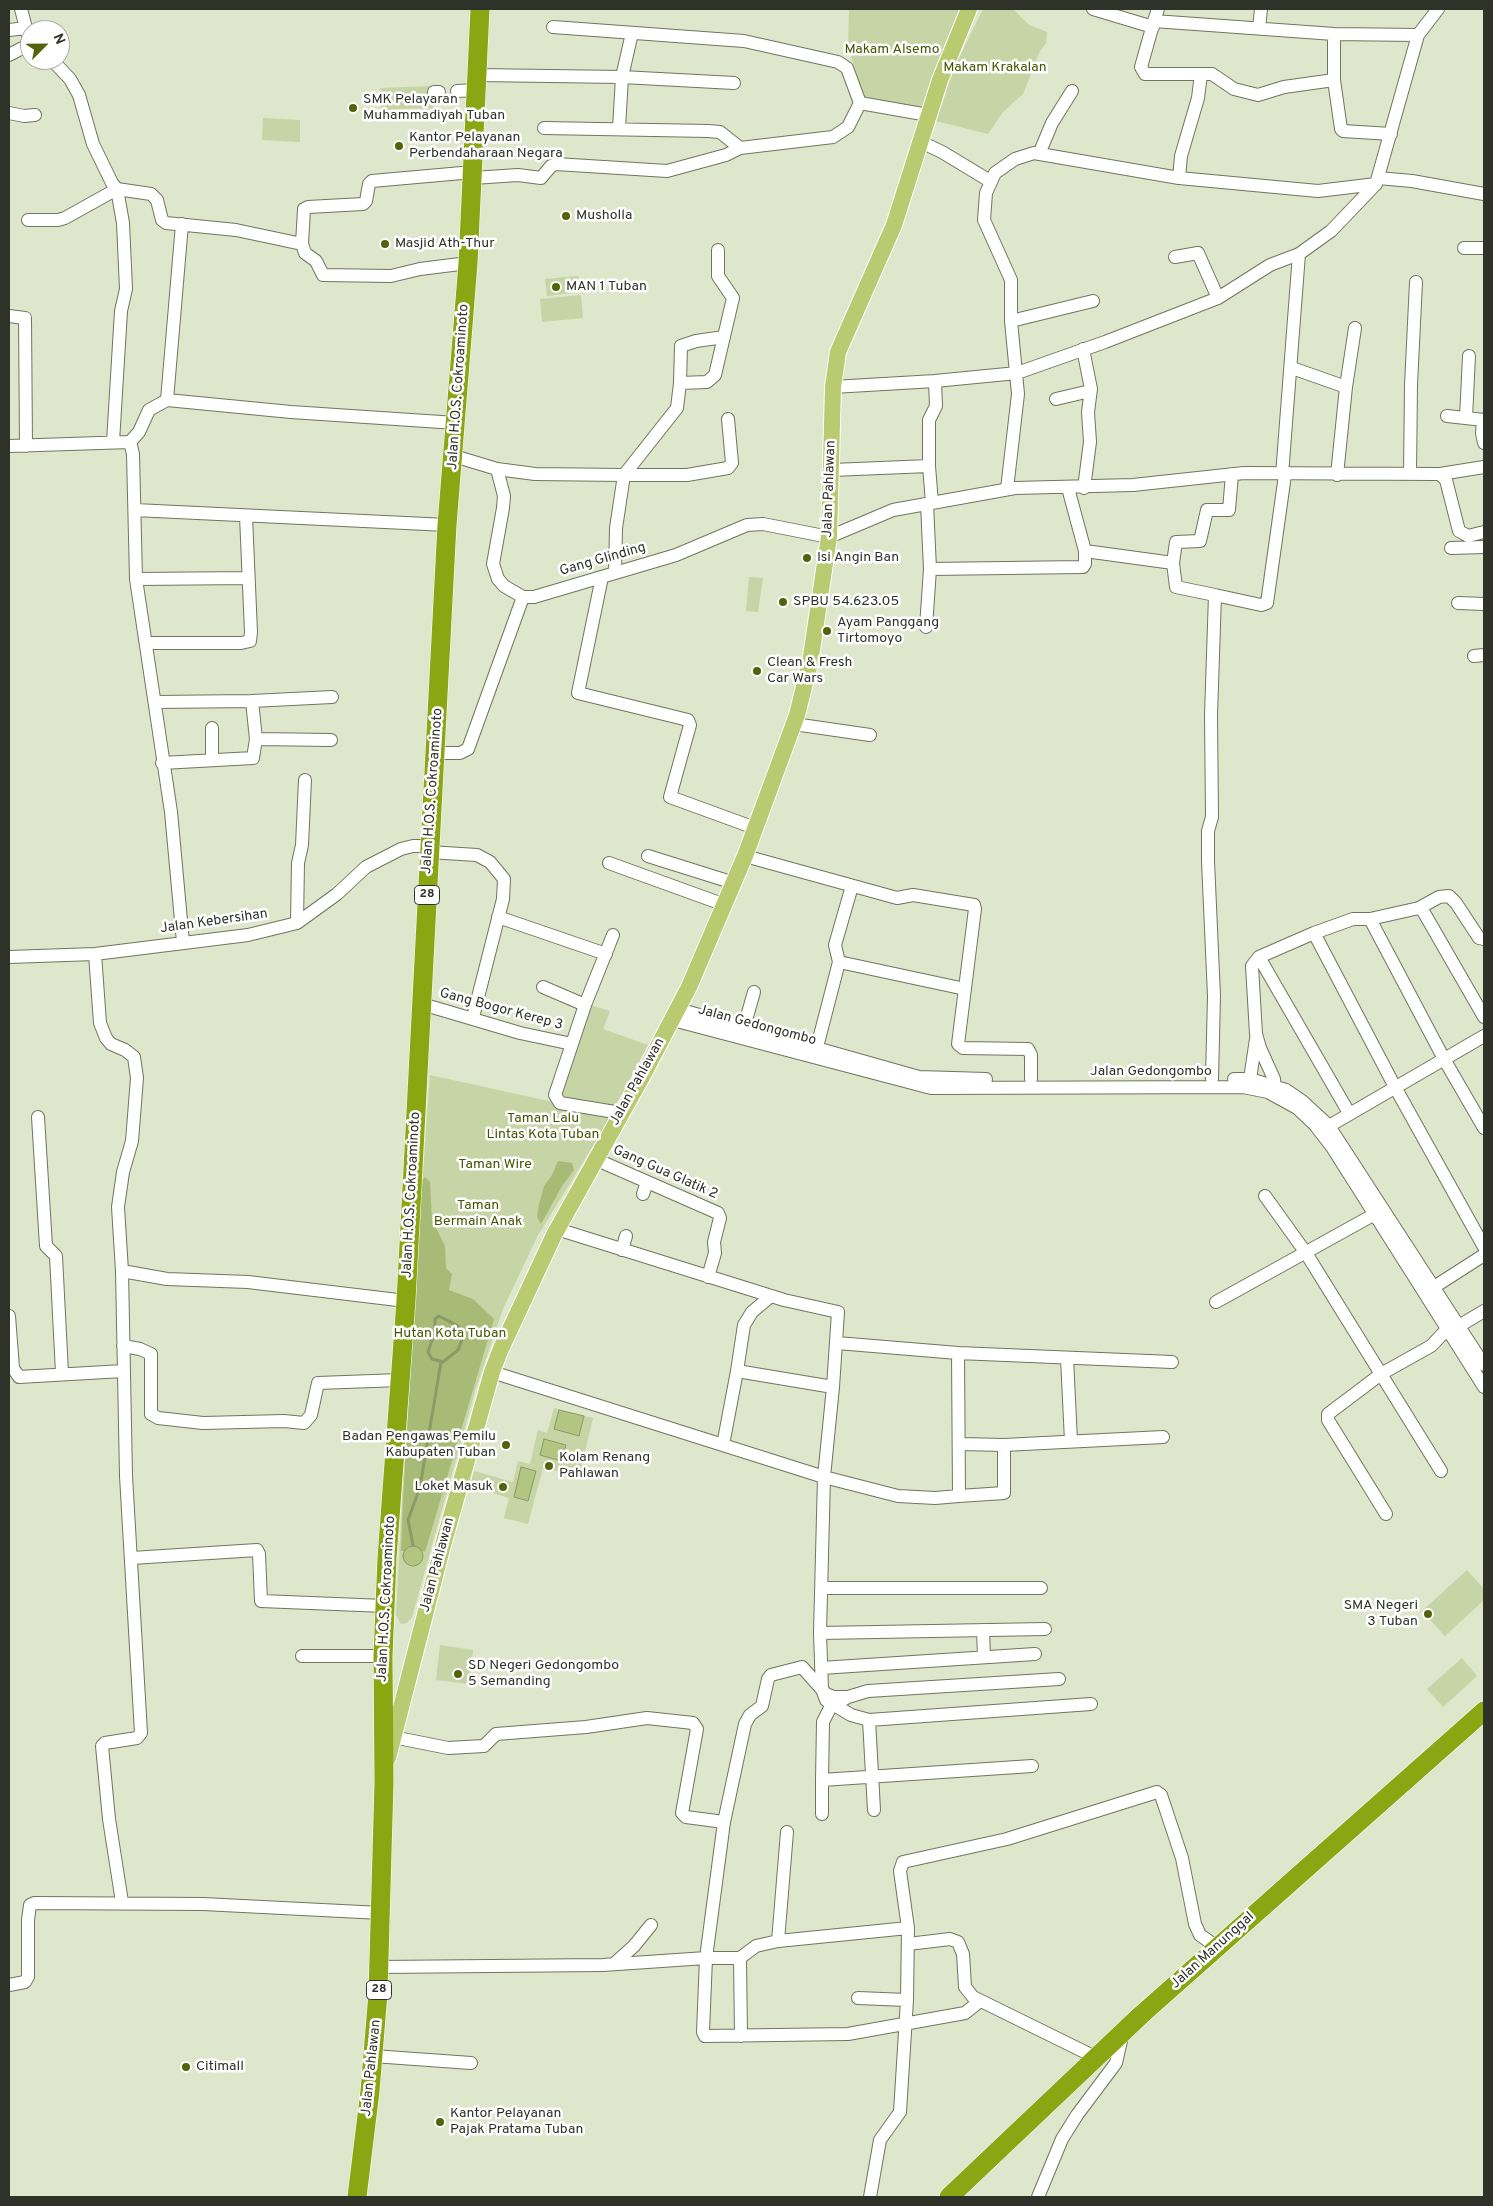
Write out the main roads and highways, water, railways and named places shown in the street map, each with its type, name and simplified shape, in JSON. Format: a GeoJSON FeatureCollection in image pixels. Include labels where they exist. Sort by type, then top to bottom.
{"type":"FeatureCollection","features":[{"type":"Feature","properties":{"kind":"highway","name":"Jalan H.O.S. Cokroaminoto"},"geometry":{"type":"LineString","coordinates":[[384,1782],[383,1656],[385,1606],[406,1301],[447,525],[454,456],[473,175],[470,86],[480,9]]}},
{"type":"Feature","properties":{"kind":"highway","name":"Jalan Manunggal"},"geometry":{"type":"LineString","coordinates":[[949,2197],[1095,2057],[1484,1711]]}},
{"type":"Feature","properties":{"kind":"highway","name":"Jalan Pahlawan"},"geometry":{"type":"LineString","coordinates":[[357,2197],[373,2056],[379,1967],[384,1782]]}},
{"type":"Feature","properties":{"kind":"main road","name":"Jalan Pahlawan"},"geometry":{"type":"LineString","coordinates":[[384,1782],[393,1737],[443,1545],[492,1372],[515,1315],[557,1229],[676,1014],[745,856],[794,724],[810,662],[829,538],[833,387],[841,343],[894,225],[928,115],[956,38],[969,9]]}},
{"type":"Feature","properties":{"kind":"waterway"},"geometry":{"type":"LineString","coordinates":[[439,1316],[458,1326],[463,1337],[458,1350],[443,1362],[432,1359],[428,1352],[435,1331],[435,1319],[439,1316]]}},
{"type":"Feature","properties":{"kind":"waterway"},"geometry":{"type":"LineString","coordinates":[[413,1545],[408,1520],[420,1487],[441,1362]]}},
{"type":"Feature","properties":{"kind":"place","name":"SMK Pelayaran Muhammadiyah Tuban"},"geometry":{"type":"Point","coordinates":[353,108]}},
{"type":"Feature","properties":{"kind":"place","name":"Kantor Pelayanan Perbendaharaan Negara"},"geometry":{"type":"Point","coordinates":[399,146]}},
{"type":"Feature","properties":{"kind":"place","name":"Musholla"},"geometry":{"type":"Point","coordinates":[566,216]}},
{"type":"Feature","properties":{"kind":"place","name":"Masjid Ath-Thur"},"geometry":{"type":"Point","coordinates":[385,244]}},
{"type":"Feature","properties":{"kind":"place","name":"MAN 1 Tuban"},"geometry":{"type":"Point","coordinates":[556,287]}},
{"type":"Feature","properties":{"kind":"place","name":"Isi Angin Ban"},"geometry":{"type":"Point","coordinates":[807,558]}},
{"type":"Feature","properties":{"kind":"place","name":"SPBU 54.623.05"},"geometry":{"type":"Point","coordinates":[783,602]}},
{"type":"Feature","properties":{"kind":"place","name":"Ayam Panggang Tirtomoyo"},"geometry":{"type":"Point","coordinates":[827,631]}},
{"type":"Feature","properties":{"kind":"place","name":"Clean & Fresh Car Wars"},"geometry":{"type":"Point","coordinates":[757,671]}},
{"type":"Feature","properties":{"kind":"place","name":"Badan Pengawas Pemilu Kabupaten Tuban"},"geometry":{"type":"Point","coordinates":[506,1445]}},
{"type":"Feature","properties":{"kind":"place","name":"Kolam Renang Pahlawan"},"geometry":{"type":"Point","coordinates":[549,1466]}},
{"type":"Feature","properties":{"kind":"place","name":"Loket Masuk"},"geometry":{"type":"Point","coordinates":[503,1487]}},
{"type":"Feature","properties":{"kind":"place","name":"SMA Negeri 3 Tuban"},"geometry":{"type":"Point","coordinates":[1428,1614]}},
{"type":"Feature","properties":{"kind":"place","name":"SD Negeri Gedongombo 5 Semanding"},"geometry":{"type":"Point","coordinates":[458,1674]}},
{"type":"Feature","properties":{"kind":"place","name":"Citimall"},"geometry":{"type":"Point","coordinates":[186,2067]}},
{"type":"Feature","properties":{"kind":"place","name":"Kantor Pelayanan Pajak Pratama Tuban"},"geometry":{"type":"Point","coordinates":[440,2122]}},
{"type":"Feature","properties":{"kind":"park label","name":"Makam Alsemo"},"geometry":{"type":"Point","coordinates":[892,50]}},
{"type":"Feature","properties":{"kind":"park label","name":"Makam Krakalan"},"geometry":{"type":"Point","coordinates":[995,68]}},
{"type":"Feature","properties":{"kind":"park label","name":"Taman Lalu Lintas Kota Tuban"},"geometry":{"type":"Point","coordinates":[543,1128]}},
{"type":"Feature","properties":{"kind":"park label","name":"Taman Wire"},"geometry":{"type":"Point","coordinates":[495,1165]}},
{"type":"Feature","properties":{"kind":"park label","name":"Taman Bermain Anak"},"geometry":{"type":"Point","coordinates":[478,1214]}},
{"type":"Feature","properties":{"kind":"park label","name":"Hutan Kota Tuban"},"geometry":{"type":"Point","coordinates":[450,1334]}}]}
